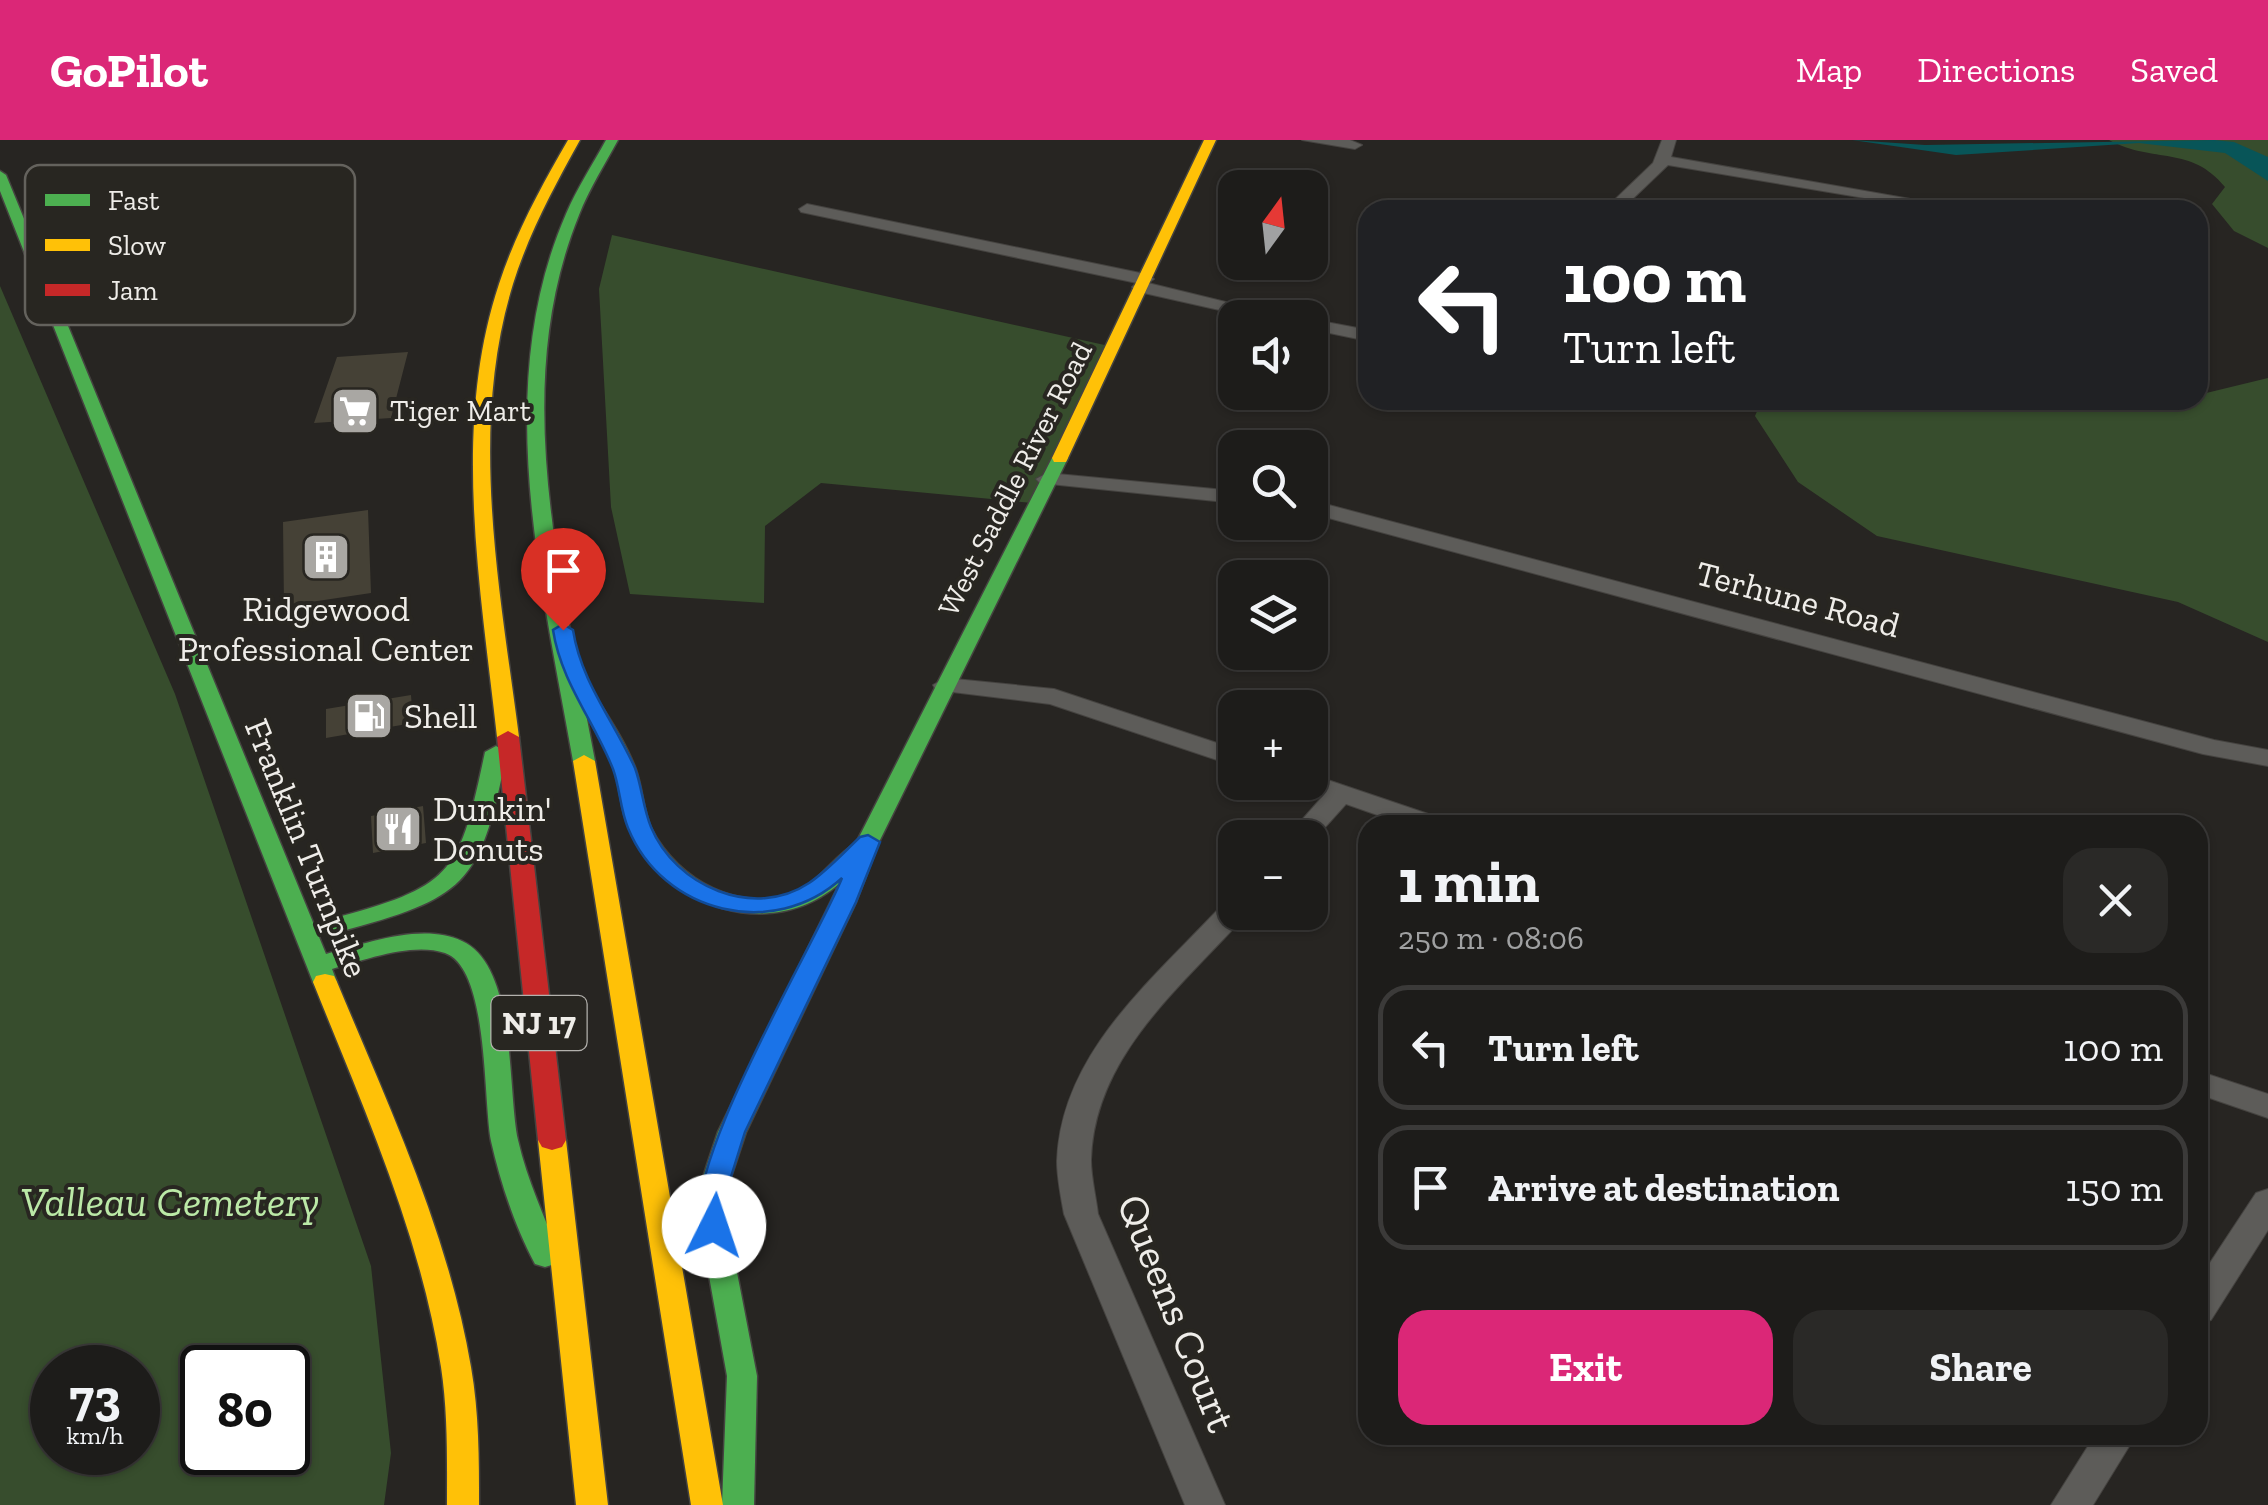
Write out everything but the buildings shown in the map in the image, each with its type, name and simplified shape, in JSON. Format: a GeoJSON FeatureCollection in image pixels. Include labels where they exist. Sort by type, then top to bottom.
{"type":"FeatureCollection","features":[{"type":"Feature","properties":{"kind":"main road","name":"NJ 17"},"geometry":{"type":"LineString","coordinates":[[574,140],[540,191],[509,258],[483,368],[482,484],[592,1505]]}},
{"type":"Feature","properties":{"kind":"main road","name":"NJ 17"},"geometry":{"type":"LineString","coordinates":[[612,140],[586,180],[558,245],[536,354],[537,447],[568,662],[707,1505]]}},
{"type":"Feature","properties":{"kind":"main road","name":"West Saddle River Road"},"geometry":{"type":"LineString","coordinates":[[738,1505],[742,1376],[714,1226],[716,1180],[732,1132],[844,902],[868,842],[1210,140]]}},
{"type":"Feature","properties":{"kind":"main road","name":"Franklin Turnpike"},"geometry":{"type":"LineString","coordinates":[[0,175],[25,237]]}},
{"type":"Feature","properties":{"kind":"main road","name":"Franklin Turnpike"},"geometry":{"type":"LineString","coordinates":[[60,325],[420,1216],[448,1305],[466,1393],[463,1505]]}},
{"type":"Feature","properties":{"kind":"main road"},"geometry":{"type":"LineString","coordinates":[[568,662],[624,770],[640,829],[651,849],[698,893],[749,908],[788,902],[817,888],[868,842]]}},
{"type":"Feature","properties":{"kind":"main road"},"geometry":{"type":"LineString","coordinates":[[304,934],[419,901],[466,864],[477,842],[505,713]]}},
{"type":"Feature","properties":{"kind":"main road"},"geometry":{"type":"LineString","coordinates":[[317,964],[422,938],[454,944],[478,963],[491,1003],[504,1139],[572,1333]]}},
{"type":"Feature","properties":{"kind":"street"},"geometry":{"type":"LineString","coordinates":[[1309,140],[1355,144]]}},
{"type":"Feature","properties":{"kind":"street"},"geometry":{"type":"LineString","coordinates":[[1622,200],[1664,160],[1669,140]]}},
{"type":"Feature","properties":{"kind":"street"},"geometry":{"type":"LineString","coordinates":[[1664,160],[1905,200]]}},
{"type":"Feature","properties":{"kind":"street"},"geometry":{"type":"LineString","coordinates":[[806,209],[1218,302]]}},
{"type":"Feature","properties":{"kind":"street"},"geometry":{"type":"LineString","coordinates":[[1328,328],[1358,334]]}},
{"type":"Feature","properties":{"kind":"street"},"geometry":{"type":"LineString","coordinates":[[1047,479],[1218,495]]}},
{"type":"Feature","properties":{"kind":"street","name":"Terhune Road"},"geometry":{"type":"LineString","coordinates":[[1328,511],[2212,748],[2268,758]]}},
{"type":"Feature","properties":{"kind":"street"},"geometry":{"type":"LineString","coordinates":[[945,685],[1054,697],[1218,752]]}},
{"type":"Feature","properties":{"kind":"street"},"geometry":{"type":"LineString","coordinates":[[1328,790],[1404,815]]}},
{"type":"Feature","properties":{"kind":"street"},"geometry":{"type":"LineString","coordinates":[[1316,820],[1340,794]]}},
{"type":"Feature","properties":{"kind":"street","name":"Queens Court"},"geometry":{"type":"LineString","coordinates":[[1204,1505],[1081,1214],[1074,1162],[1080,1116],[1095,1074],[1118,1037],[1218,928]]}},
{"type":"Feature","properties":{"kind":"street"},"geometry":{"type":"LineString","coordinates":[[2208,1085],[2268,1106]]}},
{"type":"Feature","properties":{"kind":"street"},"geometry":{"type":"LineString","coordinates":[[2208,1295],[2268,1202]]}},
{"type":"Feature","properties":{"kind":"street"},"geometry":{"type":"LineString","coordinates":[[2071,1505],[2110,1445]]}},
{"type":"Feature","properties":{"kind":"green space"},"geometry":{"type":"Polygon","coordinates":[[[2109,140],[2268,140],[2268,248],[2234,231],[2212,204],[2225,187],[2199,165],[2109,140]]]}},
{"type":"Feature","properties":{"kind":"green space"},"geometry":{"type":"Polygon","coordinates":[[[612,235],[1118,348],[1033,503],[821,483],[765,526],[764,603],[630,594],[611,507],[599,289],[612,235]]]}},
{"type":"Feature","properties":{"kind":"green space","name":"Valleau Cemetery"},"geometry":{"type":"Polygon","coordinates":[[[0,286],[175,694],[371,1266],[391,1453],[384,1505],[0,1505],[0,286]]]}},
{"type":"Feature","properties":{"kind":"green space"},"geometry":{"type":"Polygon","coordinates":[[[2268,378],[2268,642],[2178,602],[1877,536],[1798,482],[1755,416],[1758,410],[2208,410],[2208,393],[2268,378]]]}},
{"type":"Feature","properties":{"kind":"water"},"geometry":{"type":"Polygon","coordinates":[[[1852,140],[1925,145],[2214,140],[2234,142],[2268,157],[2268,181],[2225,153],[2139,143],[1956,155],[1852,140]]]}},
{"type":"Feature","properties":{"kind":"traffic: fast"},"geometry":{"type":"LineString","coordinates":[[584,761],[543,523],[536,444],[537,366],[548,289],[573,214],[612,140]]}},
{"type":"Feature","properties":{"kind":"traffic: fast"},"geometry":{"type":"LineString","coordinates":[[0,175],[25,237]]}},
{"type":"Feature","properties":{"kind":"traffic: fast"},"geometry":{"type":"LineString","coordinates":[[60,325],[325,982]]}},
{"type":"Feature","properties":{"kind":"traffic: fast"},"geometry":{"type":"LineString","coordinates":[[868,842],[1060,458]]}},
{"type":"Feature","properties":{"kind":"traffic: fast"},"geometry":{"type":"LineString","coordinates":[[589,702],[621,761],[641,830],[669,869],[708,896],[754,907],[802,898],[826,883],[861,849]]}},
{"type":"Feature","properties":{"kind":"traffic: fast"},"geometry":{"type":"LineString","coordinates":[[339,924],[414,902],[456,873],[479,827],[496,752]]}},
{"type":"Feature","properties":{"kind":"traffic: fast"},"geometry":{"type":"LineString","coordinates":[[738,1505],[742,1376],[714,1226],[716,1180],[732,1132],[844,902],[868,842]]}},
{"type":"Feature","properties":{"kind":"traffic: fast"},"geometry":{"type":"LineString","coordinates":[[317,965],[423,942],[453,946],[473,960],[484,984],[491,1019],[508,1153],[545,1256]]}},
{"type":"Feature","properties":{"kind":"traffic: slow"},"geometry":{"type":"LineString","coordinates":[[508,737],[484,503],[483,430],[489,358],[505,286],[533,213],[574,140]]}},
{"type":"Feature","properties":{"kind":"traffic: slow"},"geometry":{"type":"LineString","coordinates":[[1060,458],[1210,140]]}},
{"type":"Feature","properties":{"kind":"traffic: slow"},"geometry":{"type":"LineString","coordinates":[[584,761],[707,1505]]}},
{"type":"Feature","properties":{"kind":"traffic: slow"},"geometry":{"type":"LineString","coordinates":[[325,982],[402,1173],[443,1302],[456,1368],[463,1436],[463,1505]]}},
{"type":"Feature","properties":{"kind":"traffic: slow"},"geometry":{"type":"LineString","coordinates":[[552,1140],[592,1505]]}},
{"type":"Feature","properties":{"kind":"traffic: jam"},"geometry":{"type":"LineString","coordinates":[[508,737],[552,1140]]}},
{"type":"Feature","properties":{"kind":"place","name":"Tiger Mart"},"geometry":{"type":"Point","coordinates":[355,411]}},
{"type":"Feature","properties":{"kind":"place","name":"Ridgewood Professional Center"},"geometry":{"type":"Point","coordinates":[326,557]}},
{"type":"Feature","properties":{"kind":"place","name":"Shell"},"geometry":{"type":"Point","coordinates":[369,716]}},
{"type":"Feature","properties":{"kind":"place","name":"Dunkin' Donuts"},"geometry":{"type":"Point","coordinates":[398,829]}},
{"type":"Feature","properties":{"kind":"route"},"geometry":{"type":"LineString","coordinates":[[563,630],[568,662],[624,770],[640,829],[651,849],[682,882],[731,906],[749,908],[788,902],[804,897],[831,878],[868,842],[844,902],[732,1132],[716,1180],[714,1226]]}}]}
